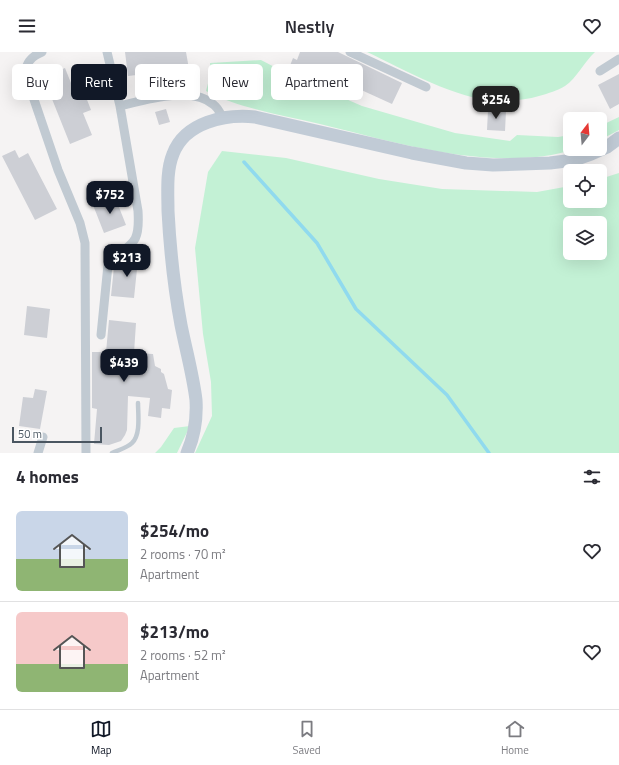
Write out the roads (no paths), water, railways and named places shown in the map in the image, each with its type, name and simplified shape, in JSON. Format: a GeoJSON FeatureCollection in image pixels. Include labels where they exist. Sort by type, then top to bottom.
{"type":"FeatureCollection","features":[{"type":"Feature","properties":{"kind":"main road"},"geometry":{"type":"LineString","coordinates":[[187,453],[195,427],[196,401],[181,326],[174,279],[169,237],[168,174],[173,154],[182,138],[195,128],[223,118],[239,115],[255,117],[466,163],[494,165],[534,164],[574,160],[606,147],[619,138]]}},
{"type":"Feature","properties":{"kind":"street"},"geometry":{"type":"LineString","coordinates":[[42,52],[35,55],[28,63],[26,76],[56,164],[80,223],[85,244],[86,453]]}},
{"type":"Feature","properties":{"kind":"street"},"geometry":{"type":"LineString","coordinates":[[101,335],[108,265],[110,261],[133,242],[138,234],[139,225],[138,211],[120,106],[107,52]]}},
{"type":"Feature","properties":{"kind":"street"},"geometry":{"type":"LineString","coordinates":[[350,52],[426,87]]}},
{"type":"Feature","properties":{"kind":"street"},"geometry":{"type":"LineString","coordinates":[[600,71],[619,59]]}},
{"type":"Feature","properties":{"kind":"street"},"geometry":{"type":"LineString","coordinates":[[120,106],[164,95],[188,95],[202,98],[210,102],[218,108],[223,118]]}},
{"type":"Feature","properties":{"kind":"street"},"geometry":{"type":"LineString","coordinates":[[38,453],[43,437]]}},
{"type":"Feature","properties":{"kind":"lane"},"geometry":{"type":"LineString","coordinates":[[112,453],[133,443],[138,430],[138,403]]}},
{"type":"Feature","properties":{"kind":"waterway"},"geometry":{"type":"LineString","coordinates":[[244,162],[317,243],[356,309],[447,395],[489,453]]}}]}
